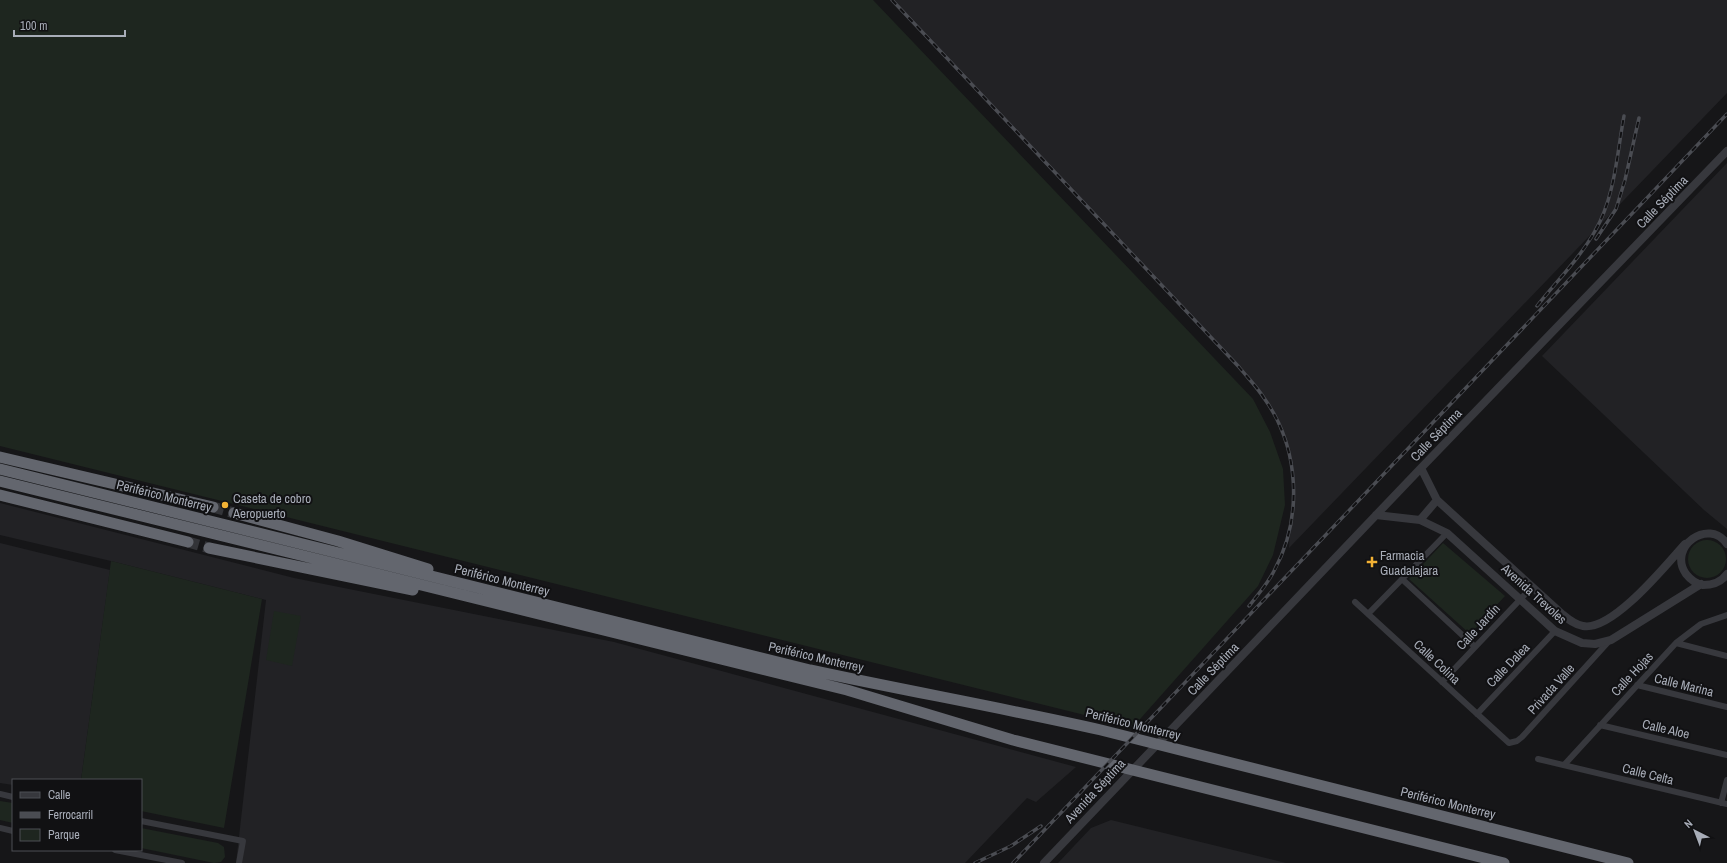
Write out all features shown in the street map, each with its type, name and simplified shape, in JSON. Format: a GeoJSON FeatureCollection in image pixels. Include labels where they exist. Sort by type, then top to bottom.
{"type":"FeatureCollection","features":[{"type":"Feature","properties":{"kind":"highway"},"geometry":{"type":"LineString","coordinates":[[0,457],[212,507]]}},
{"type":"Feature","properties":{"kind":"highway","name":"Periférico Monterrey"},"geometry":{"type":"LineString","coordinates":[[0,469],[810,670],[889,687],[1023,712],[1101,730],[1164,741],[1628,863]]}},
{"type":"Feature","properties":{"kind":"highway","name":"Periférico Monterrey"},"geometry":{"type":"LineString","coordinates":[[0,481],[853,691],[1014,740],[1504,863]]}},
{"type":"Feature","properties":{"kind":"highway"},"geometry":{"type":"LineString","coordinates":[[0,495],[188,542]]}},
{"type":"Feature","properties":{"kind":"highway"},"geometry":{"type":"LineString","coordinates":[[234,513],[403,560],[436,573],[453,582]]}},
{"type":"Feature","properties":{"kind":"highway"},"geometry":{"type":"LineString","coordinates":[[209,548],[401,588],[430,592],[445,591]]}},
{"type":"Feature","properties":{"kind":"street","name":"Calle Séptima"},"geometry":{"type":"LineString","coordinates":[[1164,741],[1376,515],[1727,151]]}},
{"type":"Feature","properties":{"kind":"street","name":"Avenida Trevoles"},"geometry":{"type":"LineString","coordinates":[[1421,468],[1437,500],[1531,588],[1571,621],[1583,626],[1603,623],[1622,610],[1692,538],[1700,534],[1709,534],[1718,536],[1727,544]]}},
{"type":"Feature","properties":{"kind":"street"},"geometry":{"type":"LineString","coordinates":[[1420,520],[1437,500]]}},
{"type":"Feature","properties":{"kind":"street","name":"Avenida Trevoles"},"geometry":{"type":"LineString","coordinates":[[1376,515],[1420,520],[1447,532],[1555,632],[1582,642],[1595,644],[1611,640],[1701,584]]}},
{"type":"Feature","properties":{"kind":"street"},"geometry":{"type":"LineString","coordinates":[[1368,614],[1447,532]]}},
{"type":"Feature","properties":{"kind":"street"},"geometry":{"type":"LineString","coordinates":[[1685,544],[1681,556],[1682,569],[1689,579],[1701,584],[1727,583]]}},
{"type":"Feature","properties":{"kind":"street"},"geometry":{"type":"LineString","coordinates":[[1716,583],[1727,574]]}},
{"type":"Feature","properties":{"kind":"street"},"geometry":{"type":"LineString","coordinates":[[1402,579],[1474,646]]}},
{"type":"Feature","properties":{"kind":"street","name":"Calle Jardín"},"geometry":{"type":"LineString","coordinates":[[1442,682],[1474,646],[1531,588]]}},
{"type":"Feature","properties":{"kind":"street","name":"Calle Colina"},"geometry":{"type":"LineString","coordinates":[[1355,602],[1504,739]]}},
{"type":"Feature","properties":{"kind":"street","name":"Calle Hojas"},"geometry":{"type":"LineString","coordinates":[[1564,765],[1676,643],[1701,624],[1727,615]]}},
{"type":"Feature","properties":{"kind":"street","name":"Calle Dalea"},"geometry":{"type":"LineString","coordinates":[[1477,714],[1555,632]]}},
{"type":"Feature","properties":{"kind":"street","name":"Privada Valle"},"geometry":{"type":"LineString","coordinates":[[1504,739],[1509,743],[1522,737],[1611,640]]}},
{"type":"Feature","properties":{"kind":"street"},"geometry":{"type":"LineString","coordinates":[[1676,643],[1727,656]]}},
{"type":"Feature","properties":{"kind":"street","name":"Calle Marina"},"geometry":{"type":"LineString","coordinates":[[1637,685],[1727,707]]}},
{"type":"Feature","properties":{"kind":"street","name":"Calle Aloe"},"geometry":{"type":"LineString","coordinates":[[1600,725],[1727,755]]}},
{"type":"Feature","properties":{"kind":"street","name":"Avenida Séptima"},"geometry":{"type":"LineString","coordinates":[[1044,863],[1164,741]]}},
{"type":"Feature","properties":{"kind":"street","name":"Calle Celta"},"geometry":{"type":"LineString","coordinates":[[1538,759],[1724,803]]}},
{"type":"Feature","properties":{"kind":"street"},"geometry":{"type":"LineString","coordinates":[[1724,803],[1727,780]]}},
{"type":"Feature","properties":{"kind":"street"},"geometry":{"type":"LineString","coordinates":[[0,794],[12,797]]}},
{"type":"Feature","properties":{"kind":"street"},"geometry":{"type":"LineString","coordinates":[[142,821],[243,841],[239,863]]}},
{"type":"Feature","properties":{"kind":"street"},"geometry":{"type":"LineString","coordinates":[[0,828],[12,830]]}},
{"type":"Feature","properties":{"kind":"street"},"geometry":{"type":"LineString","coordinates":[[120,851],[182,863]]}},
{"type":"Feature","properties":{"kind":"shaded area"},"geometry":{"type":"Polygon","coordinates":[[[893,0],[1727,0],[1727,93],[1289,548],[1293,466],[1274,415],[1239,367],[893,0]]]}},
{"type":"Feature","properties":{"kind":"shaded area"},"geometry":{"type":"Polygon","coordinates":[[[1727,163],[1727,529],[1704,510],[1542,356],[1727,163]]]}},
{"type":"Feature","properties":{"kind":"shaded area"},"geometry":{"type":"Polygon","coordinates":[[[0,503],[294,578],[614,642],[1076,767],[1036,802],[1027,798],[965,863],[236,863],[266,600],[0,535],[0,503]]]}},
{"type":"Feature","properties":{"kind":"shaded area"},"geometry":{"type":"Polygon","coordinates":[[[0,543],[110,570],[81,779],[12,779],[12,785],[0,783],[0,543]]]}},
{"type":"Feature","properties":{"kind":"shaded area"},"geometry":{"type":"Polygon","coordinates":[[[1111,820],[1286,863],[1058,863],[1091,828],[1111,820]]]}},
{"type":"Feature","properties":{"kind":"green space"},"geometry":{"type":"Polygon","coordinates":[[[0,0],[873,0],[1253,399],[1270,432],[1283,469],[1285,505],[1273,555],[1258,586],[1133,727],[0,446],[0,0]]]}},
{"type":"Feature","properties":{"kind":"green space"},"geometry":{"type":"Polygon","coordinates":[[[1703,540],[1711,540],[1718,543],[1723,548],[1726,559],[1723,570],[1718,575],[1711,578],[1703,578],[1696,575],[1691,570],[1688,563],[1688,555],[1691,548],[1696,543],[1703,540]]]}},
{"type":"Feature","properties":{"kind":"green space"},"geometry":{"type":"Polygon","coordinates":[[[1443,543],[1505,596],[1470,634],[1409,579],[1443,543]]]}},
{"type":"Feature","properties":{"kind":"green space"},"geometry":{"type":"Polygon","coordinates":[[[111,561],[262,599],[224,828],[142,811],[142,779],[81,779],[111,561]]]}},
{"type":"Feature","properties":{"kind":"green space"},"geometry":{"type":"Polygon","coordinates":[[[274,611],[301,616],[292,666],[266,660],[274,611]]]}},
{"type":"Feature","properties":{"kind":"green space"},"geometry":{"type":"Polygon","coordinates":[[[0,801],[12,803],[12,823],[0,820],[0,801]]]}},
{"type":"Feature","properties":{"kind":"green space"},"geometry":{"type":"Polygon","coordinates":[[[142,828],[218,843],[224,847],[225,857],[221,862],[214,863],[142,848],[142,828]]]}},
{"type":"Feature","properties":{"kind":"tunnel"},"geometry":{"type":"LineString","coordinates":[[213,507],[234,513]]}},
{"type":"Feature","properties":{"kind":"tunnel"},"geometry":{"type":"LineString","coordinates":[[188,542],[209,548]]}},
{"type":"Feature","properties":{"kind":"railway"},"geometry":{"type":"LineString","coordinates":[[892,0],[1239,367],[1261,394],[1276,418],[1285,439],[1291,461],[1293,506],[1290,529],[1274,571],[1263,589],[1249,606]]}},
{"type":"Feature","properties":{"kind":"railway"},"geometry":{"type":"LineString","coordinates":[[1013,863],[1727,114]]}},
{"type":"Feature","properties":{"kind":"railway"},"geometry":{"type":"LineString","coordinates":[[1537,306],[1568,270],[1589,241],[1602,218],[1611,189],[1624,116]]}},
{"type":"Feature","properties":{"kind":"railway"},"geometry":{"type":"LineString","coordinates":[[1596,239],[1616,209],[1625,180],[1639,118]]}},
{"type":"Feature","properties":{"kind":"railway"},"geometry":{"type":"LineString","coordinates":[[975,863],[1011,846],[1041,826]]}},
{"type":"Feature","properties":{"kind":"place","name":"Caseta de cobro Aeropuerto"},"geometry":{"type":"Point","coordinates":[225,505]}},
{"type":"Feature","properties":{"kind":"place","name":"Farmacia Guadalajara"},"geometry":{"type":"Point","coordinates":[1372,562]}}]}
